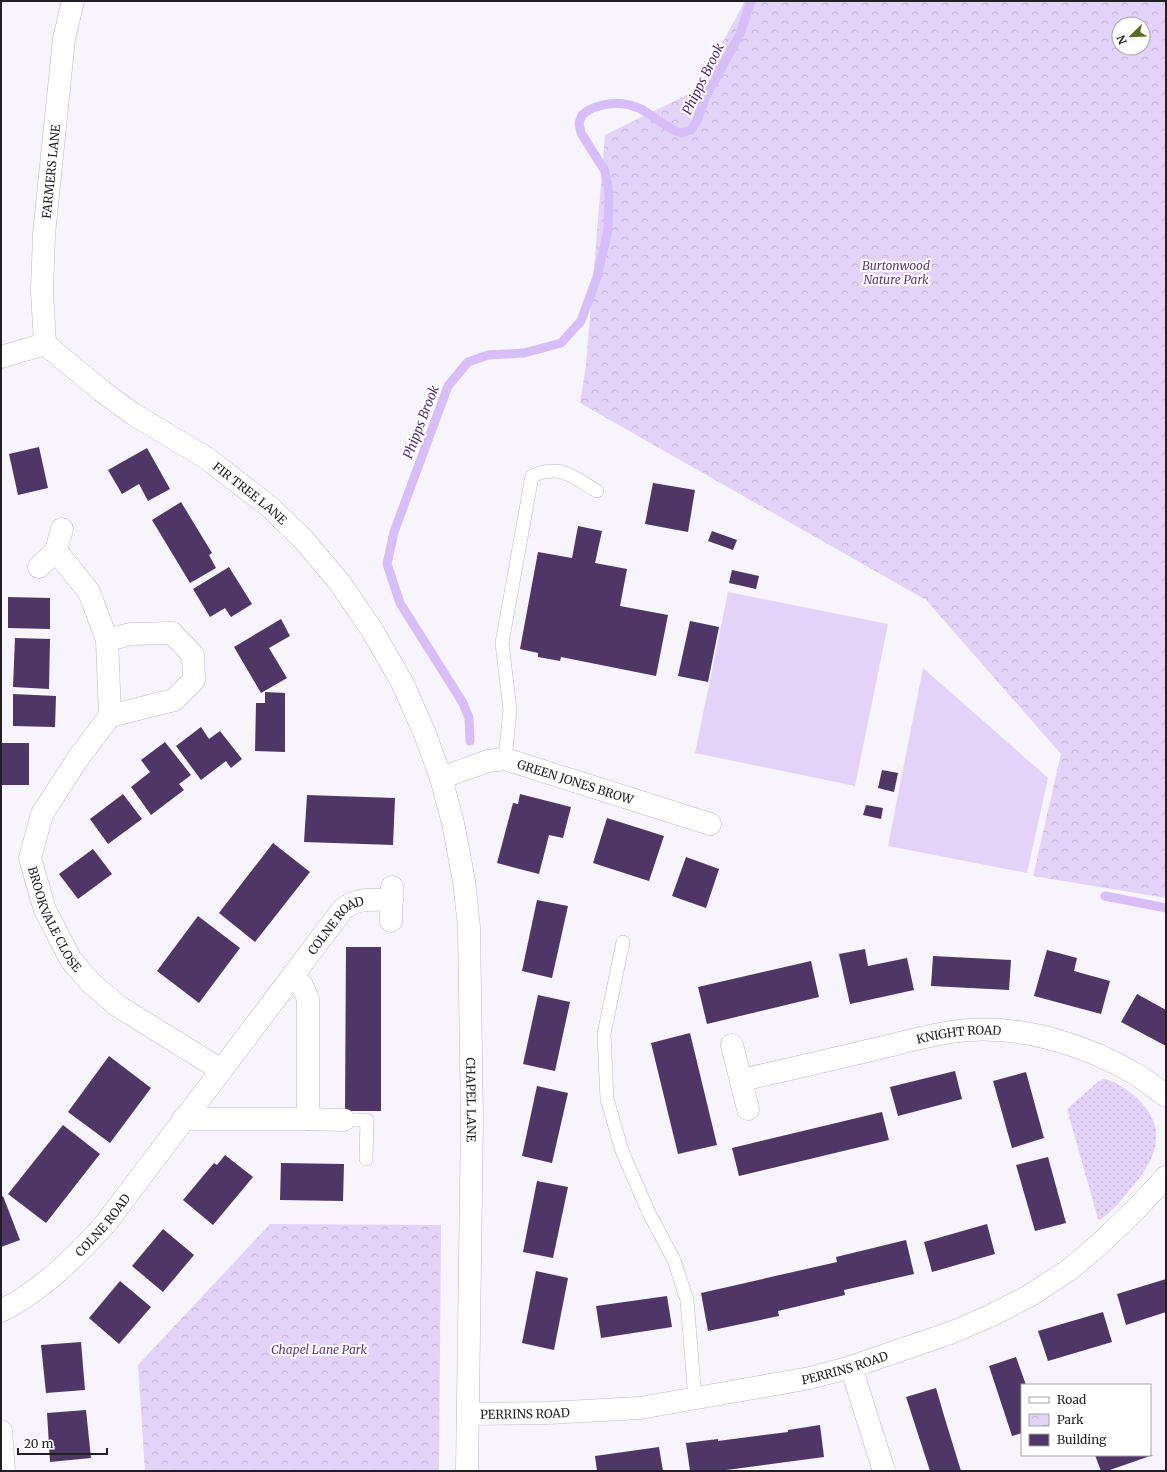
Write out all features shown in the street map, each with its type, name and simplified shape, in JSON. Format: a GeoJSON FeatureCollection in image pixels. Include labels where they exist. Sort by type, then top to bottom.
{"type":"FeatureCollection","features":[{"type":"Feature","properties":{"kind":"street","name":"FARMERS LANE"},"geometry":{"type":"LineString","coordinates":[[45,344],[42,291],[44,234],[64,39],[73,1]]}},
{"type":"Feature","properties":{"kind":"street"},"geometry":{"type":"LineString","coordinates":[[1,357],[45,344]]}},
{"type":"Feature","properties":{"kind":"street","name":"FIR TREE LANE"},"geometry":{"type":"LineString","coordinates":[[45,344],[103,392],[133,414],[208,459],[271,508],[303,540],[340,584],[372,630],[403,684],[425,734]]}},
{"type":"Feature","properties":{"kind":"street"},"geometry":{"type":"LineString","coordinates":[[39,567],[56,551],[62,530]]}},
{"type":"Feature","properties":{"kind":"street"},"geometry":{"type":"LineString","coordinates":[[56,551],[89,592],[107,640],[110,716],[174,700],[194,680],[193,655],[172,633],[131,634],[107,640]]}},
{"type":"Feature","properties":{"kind":"street","name":"BROOKVALE CLOSE"},"geometry":{"type":"LineString","coordinates":[[110,716],[78,757],[42,814],[30,858],[45,910],[71,960],[92,984],[118,1006],[221,1070]]}},
{"type":"Feature","properties":{"kind":"street","name":"CHAPEL LANE"},"geometry":{"type":"LineString","coordinates":[[425,734],[441,778],[453,823],[469,927],[472,1120],[468,1471]]}},
{"type":"Feature","properties":{"kind":"street","name":"GREEN JONES BROW"},"geometry":{"type":"LineString","coordinates":[[441,778],[488,762],[505,759],[710,824]]}},
{"type":"Feature","properties":{"kind":"street","name":"COLNE ROAD"},"geometry":{"type":"LineString","coordinates":[[1,1311],[43,1283],[91,1241],[343,909],[351,903],[361,899],[392,903]]}},
{"type":"Feature","properties":{"kind":"street"},"geometry":{"type":"LineString","coordinates":[[292,977],[302,985],[308,999],[308,1119]]}},
{"type":"Feature","properties":{"kind":"street","name":"KNIGHT ROAD"},"geometry":{"type":"LineString","coordinates":[[741,1080],[927,1037],[969,1030],[1015,1032],[1036,1035],[1076,1047],[1110,1060],[1166,1096]]}},
{"type":"Feature","properties":{"kind":"street"},"geometry":{"type":"LineString","coordinates":[[732,1045],[748,1109]]}},
{"type":"Feature","properties":{"kind":"street"},"geometry":{"type":"LineString","coordinates":[[183,1119],[344,1120]]}},
{"type":"Feature","properties":{"kind":"street","name":"PERRINS ROAD"},"geometry":{"type":"LineString","coordinates":[[468,1414],[590,1412],[640,1408],[810,1378],[851,1367],[953,1332],[992,1315],[1039,1290],[1068,1270],[1101,1243],[1166,1177]]}},
{"type":"Feature","properties":{"kind":"street"},"geometry":{"type":"LineString","coordinates":[[851,1367],[884,1471]]}},
{"type":"Feature","properties":{"kind":"street"},"geometry":{"type":"LineString","coordinates":[[1,1431],[4,1471]]}},
{"type":"Feature","properties":{"kind":"lane"},"geometry":{"type":"LineString","coordinates":[[505,759],[510,710],[502,643],[532,476],[546,470],[566,472],[597,491]]}},
{"type":"Feature","properties":{"kind":"lane"},"geometry":{"type":"LineString","coordinates":[[623,942],[604,1034],[607,1100],[622,1151],[649,1213],[674,1260],[687,1300],[696,1399]]}},
{"type":"Feature","properties":{"kind":"lane"},"geometry":{"type":"LineString","coordinates":[[344,1120],[367,1120],[366,1159]]}},
{"type":"Feature","properties":{"kind":"green space","name":"Burtonwood Nature Park"},"geometry":{"type":"Polygon","coordinates":[[[745,1],[1166,1],[1166,898],[1033,876],[1061,754],[926,600],[580,403],[586,365],[605,135],[697,90],[745,1]]]}},
{"type":"Feature","properties":{"kind":"green space"},"geometry":{"type":"Polygon","coordinates":[[[728,592],[888,624],[855,786],[695,753],[728,592]]]}},
{"type":"Feature","properties":{"kind":"green space"},"geometry":{"type":"Polygon","coordinates":[[[923,668],[1048,778],[1027,873],[888,846],[923,668]]]}},
{"type":"Feature","properties":{"kind":"green space"},"geometry":{"type":"Polygon","coordinates":[[[1104,1079],[1125,1089],[1136,1097],[1146,1108],[1156,1130],[1156,1141],[1154,1152],[1149,1164],[1117,1205],[1100,1220],[1098,1219],[1067,1109],[1099,1081],[1104,1079]]]}},
{"type":"Feature","properties":{"kind":"green space","name":"Chapel Lane Park"},"geometry":{"type":"Polygon","coordinates":[[[270,1224],[441,1225],[439,1471],[145,1471],[138,1365],[270,1224]]]}},
{"type":"Feature","properties":{"kind":"building"},"geometry":{"type":"Polygon","coordinates":[[[39,447],[48,488],[18,495],[9,454],[39,447]]]}},
{"type":"Feature","properties":{"kind":"building"},"geometry":{"type":"Polygon","coordinates":[[[147,448],[170,489],[148,501],[139,484],[122,494],[108,470],[147,448]]]}},
{"type":"Feature","properties":{"kind":"building"},"geometry":{"type":"Polygon","coordinates":[[[653,483],[695,490],[688,532],[645,524],[653,483]]]}},
{"type":"Feature","properties":{"kind":"building"},"geometry":{"type":"Polygon","coordinates":[[[181,502],[212,553],[209,555],[216,568],[190,583],[152,520],[181,502]]]}},
{"type":"Feature","properties":{"kind":"building"},"geometry":{"type":"Polygon","coordinates":[[[578,526],[602,531],[595,563],[627,569],[620,606],[668,615],[656,676],[561,657],[560,661],[538,657],[538,653],[520,649],[538,552],[572,558],[578,526]]]}},
{"type":"Feature","properties":{"kind":"building"},"geometry":{"type":"Polygon","coordinates":[[[712,531],[737,540],[733,550],[708,541],[712,531]]]}},
{"type":"Feature","properties":{"kind":"building"},"geometry":{"type":"Polygon","coordinates":[[[229,567],[252,604],[231,617],[225,608],[210,617],[193,589],[229,567]]]}},
{"type":"Feature","properties":{"kind":"building"},"geometry":{"type":"Polygon","coordinates":[[[732,570],[759,576],[756,589],[729,583],[732,570]]]}},
{"type":"Feature","properties":{"kind":"building"},"geometry":{"type":"Polygon","coordinates":[[[8,597],[50,598],[50,629],[8,628],[8,597]]]}},
{"type":"Feature","properties":{"kind":"building"},"geometry":{"type":"Polygon","coordinates":[[[281,619],[290,636],[269,648],[287,678],[261,693],[234,647],[281,619]]]}},
{"type":"Feature","properties":{"kind":"building"},"geometry":{"type":"Polygon","coordinates":[[[690,621],[719,627],[708,682],[678,676],[690,621]]]}},
{"type":"Feature","properties":{"kind":"building"},"geometry":{"type":"Polygon","coordinates":[[[15,638],[50,639],[49,689],[13,687],[15,638]]]}},
{"type":"Feature","properties":{"kind":"building"},"geometry":{"type":"Polygon","coordinates":[[[265,692],[285,693],[285,752],[255,751],[256,703],[265,703],[265,692]]]}},
{"type":"Feature","properties":{"kind":"building"},"geometry":{"type":"Polygon","coordinates":[[[13,694],[56,696],[55,727],[13,726],[13,694]]]}},
{"type":"Feature","properties":{"kind":"building"},"geometry":{"type":"Polygon","coordinates":[[[201,727],[209,739],[220,731],[242,759],[231,768],[226,761],[201,780],[176,746],[201,727]]]}},
{"type":"Feature","properties":{"kind":"building"},"geometry":{"type":"Polygon","coordinates":[[[165,742],[191,775],[179,784],[184,790],[151,815],[131,787],[150,772],[141,760],[165,742]]]}},
{"type":"Feature","properties":{"kind":"building"},"geometry":{"type":"Polygon","coordinates":[[[1,743],[29,743],[29,785],[1,785],[1,743]]]}},
{"type":"Feature","properties":{"kind":"building"},"geometry":{"type":"Polygon","coordinates":[[[882,770],[898,773],[894,792],[878,788],[882,770]]]}},
{"type":"Feature","properties":{"kind":"building"},"geometry":{"type":"Polygon","coordinates":[[[123,794],[142,819],[108,844],[90,819],[123,794]]]}},
{"type":"Feature","properties":{"kind":"building"},"geometry":{"type":"Polygon","coordinates":[[[520,794],[571,807],[563,838],[549,835],[539,874],[497,863],[513,803],[518,804],[520,794]]]}},
{"type":"Feature","properties":{"kind":"building"},"geometry":{"type":"Polygon","coordinates":[[[307,795],[395,798],[393,845],[304,842],[307,795]]]}},
{"type":"Feature","properties":{"kind":"building"},"geometry":{"type":"Polygon","coordinates":[[[866,805],[883,808],[881,819],[863,815],[866,805]]]}},
{"type":"Feature","properties":{"kind":"building"},"geometry":{"type":"Polygon","coordinates":[[[607,818],[664,836],[649,881],[593,863],[607,818]]]}},
{"type":"Feature","properties":{"kind":"building"},"geometry":{"type":"Polygon","coordinates":[[[273,843],[310,872],[255,942],[219,913],[273,843]]]}},
{"type":"Feature","properties":{"kind":"building"},"geometry":{"type":"Polygon","coordinates":[[[93,849],[112,874],[78,899],[59,874],[93,849]]]}},
{"type":"Feature","properties":{"kind":"building"},"geometry":{"type":"Polygon","coordinates":[[[686,857],[719,869],[706,908],[672,896],[686,857]]]}},
{"type":"Feature","properties":{"kind":"building"},"geometry":{"type":"Polygon","coordinates":[[[537,900],[568,906],[552,978],[522,971],[537,900]]]}},
{"type":"Feature","properties":{"kind":"building"},"geometry":{"type":"Polygon","coordinates":[[[198,916],[240,948],[199,1003],[157,971],[198,916]]]}},
{"type":"Feature","properties":{"kind":"building"},"geometry":{"type":"Polygon","coordinates":[[[346,947],[381,947],[381,1111],[345,1111],[346,947]]]}},
{"type":"Feature","properties":{"kind":"building"},"geometry":{"type":"Polygon","coordinates":[[[865,949],[868,966],[907,958],[914,990],[850,1004],[839,954],[865,949]]]}},
{"type":"Feature","properties":{"kind":"building"},"geometry":{"type":"Polygon","coordinates":[[[1047,950],[1077,958],[1074,971],[1110,981],[1101,1014],[1034,996],[1047,950]]]}},
{"type":"Feature","properties":{"kind":"building"},"geometry":{"type":"Polygon","coordinates":[[[933,956],[1011,960],[1009,990],[931,986],[933,956]]]}},
{"type":"Feature","properties":{"kind":"building"},"geometry":{"type":"Polygon","coordinates":[[[811,961],[819,997],[707,1024],[698,987],[811,961]]]}},
{"type":"Feature","properties":{"kind":"building"},"geometry":{"type":"Polygon","coordinates":[[[1137,994],[1166,1010],[1166,1046],[1121,1022],[1137,994]]]}},
{"type":"Feature","properties":{"kind":"building"},"geometry":{"type":"Polygon","coordinates":[[[538,995],[570,1002],[555,1071],[523,1064],[538,995]]]}},
{"type":"Feature","properties":{"kind":"building"},"geometry":{"type":"Polygon","coordinates":[[[690,1033],[717,1145],[678,1154],[651,1043],[690,1033]]]}},
{"type":"Feature","properties":{"kind":"building"},"geometry":{"type":"Polygon","coordinates":[[[109,1056],[151,1088],[110,1143],[68,1112],[109,1056]]]}},
{"type":"Feature","properties":{"kind":"building"},"geometry":{"type":"Polygon","coordinates":[[[955,1071],[962,1099],[898,1116],[890,1087],[955,1071]]]}},
{"type":"Feature","properties":{"kind":"building"},"geometry":{"type":"Polygon","coordinates":[[[1026,1072],[1044,1138],[1012,1148],[993,1081],[1026,1072]]]}},
{"type":"Feature","properties":{"kind":"building"},"geometry":{"type":"Polygon","coordinates":[[[537,1086],[568,1093],[552,1163],[522,1156],[537,1086]]]}},
{"type":"Feature","properties":{"kind":"building"},"geometry":{"type":"Polygon","coordinates":[[[882,1112],[889,1140],[739,1176],[732,1148],[882,1112]]]}},
{"type":"Feature","properties":{"kind":"building"},"geometry":{"type":"Polygon","coordinates":[[[63,1125],[100,1154],[46,1223],[8,1194],[63,1125]]]}},
{"type":"Feature","properties":{"kind":"building"},"geometry":{"type":"Polygon","coordinates":[[[225,1155],[253,1177],[213,1225],[183,1200],[214,1163],[217,1165],[225,1155]]]}},
{"type":"Feature","properties":{"kind":"building"},"geometry":{"type":"Polygon","coordinates":[[[1048,1157],[1066,1223],[1035,1231],[1016,1165],[1048,1157]]]}},
{"type":"Feature","properties":{"kind":"building"},"geometry":{"type":"Polygon","coordinates":[[[281,1163],[344,1164],[343,1201],[280,1200],[281,1163]]]}},
{"type":"Feature","properties":{"kind":"building"},"geometry":{"type":"Polygon","coordinates":[[[537,1181],[568,1187],[553,1258],[523,1252],[537,1181]]]}},
{"type":"Feature","properties":{"kind":"building"},"geometry":{"type":"Polygon","coordinates":[[[3,1196],[20,1240],[1,1247],[1,1197],[3,1196]]]}},
{"type":"Feature","properties":{"kind":"building"},"geometry":{"type":"Polygon","coordinates":[[[987,1224],[995,1254],[932,1272],[924,1242],[987,1224]]]}},
{"type":"Feature","properties":{"kind":"building"},"geometry":{"type":"Polygon","coordinates":[[[163,1229],[194,1255],[163,1292],[132,1266],[163,1229]]]}},
{"type":"Feature","properties":{"kind":"building"},"geometry":{"type":"Polygon","coordinates":[[[906,1240],[914,1274],[844,1290],[845,1295],[778,1311],[779,1316],[708,1331],[701,1293],[837,1262],[836,1257],[906,1240]]]}},
{"type":"Feature","properties":{"kind":"building"},"geometry":{"type":"Polygon","coordinates":[[[536,1271],[568,1278],[554,1350],[522,1343],[536,1271]]]}},
{"type":"Feature","properties":{"kind":"building"},"geometry":{"type":"Polygon","coordinates":[[[1166,1279],[1166,1312],[1126,1325],[1117,1294],[1166,1279]]]}},
{"type":"Feature","properties":{"kind":"building"},"geometry":{"type":"Polygon","coordinates":[[[120,1281],[151,1307],[119,1344],[89,1318],[120,1281]]]}},
{"type":"Feature","properties":{"kind":"building"},"geometry":{"type":"Polygon","coordinates":[[[667,1296],[672,1327],[601,1338],[596,1306],[667,1296]]]}},
{"type":"Feature","properties":{"kind":"building"},"geometry":{"type":"Polygon","coordinates":[[[1103,1312],[1112,1342],[1048,1361],[1038,1331],[1103,1312]]]}},
{"type":"Feature","properties":{"kind":"building"},"geometry":{"type":"Polygon","coordinates":[[[81,1342],[85,1390],[46,1393],[41,1345],[81,1342]]]}},
{"type":"Feature","properties":{"kind":"building"},"geometry":{"type":"Polygon","coordinates":[[[1016,1357],[1026,1384],[1021,1384],[1021,1433],[1012,1436],[989,1366],[1016,1357]]]}},
{"type":"Feature","properties":{"kind":"building"},"geometry":{"type":"Polygon","coordinates":[[[936,1388],[961,1471],[930,1471],[906,1397],[936,1388]]]}},
{"type":"Feature","properties":{"kind":"building"},"geometry":{"type":"Polygon","coordinates":[[[86,1410],[91,1458],[50,1462],[47,1413],[86,1410]]]}},
{"type":"Feature","properties":{"kind":"building"},"geometry":{"type":"Polygon","coordinates":[[[820,1425],[824,1457],[719,1471],[690,1471],[686,1443],[718,1439],[718,1441],[788,1432],[788,1430],[820,1425]]]}},
{"type":"Feature","properties":{"kind":"building"},"geometry":{"type":"Polygon","coordinates":[[[659,1447],[663,1471],[597,1471],[595,1456],[659,1447]]]}},
{"type":"Feature","properties":{"kind":"building"},"geometry":{"type":"Polygon","coordinates":[[[1095,1456],[1150,1456],[1107,1471],[1101,1471],[1095,1456]]]}},
{"type":"Feature","properties":{"kind":"waterway","name":"Phipps Brook"},"geometry":{"type":"LineString","coordinates":[[470,741],[469,718],[463,703],[400,603],[387,564],[394,532],[448,386],[468,362],[488,355],[524,353],[561,343],[581,321],[597,277],[608,230],[609,194],[605,171],[581,133],[579,123],[582,115],[595,107],[602,105],[626,104],[641,109],[676,131],[681,133],[691,130],[697,121],[705,98],[740,34],[751,1]]}},
{"type":"Feature","properties":{"kind":"waterway"},"geometry":{"type":"LineString","coordinates":[[1105,896],[1166,908]]}}]}
